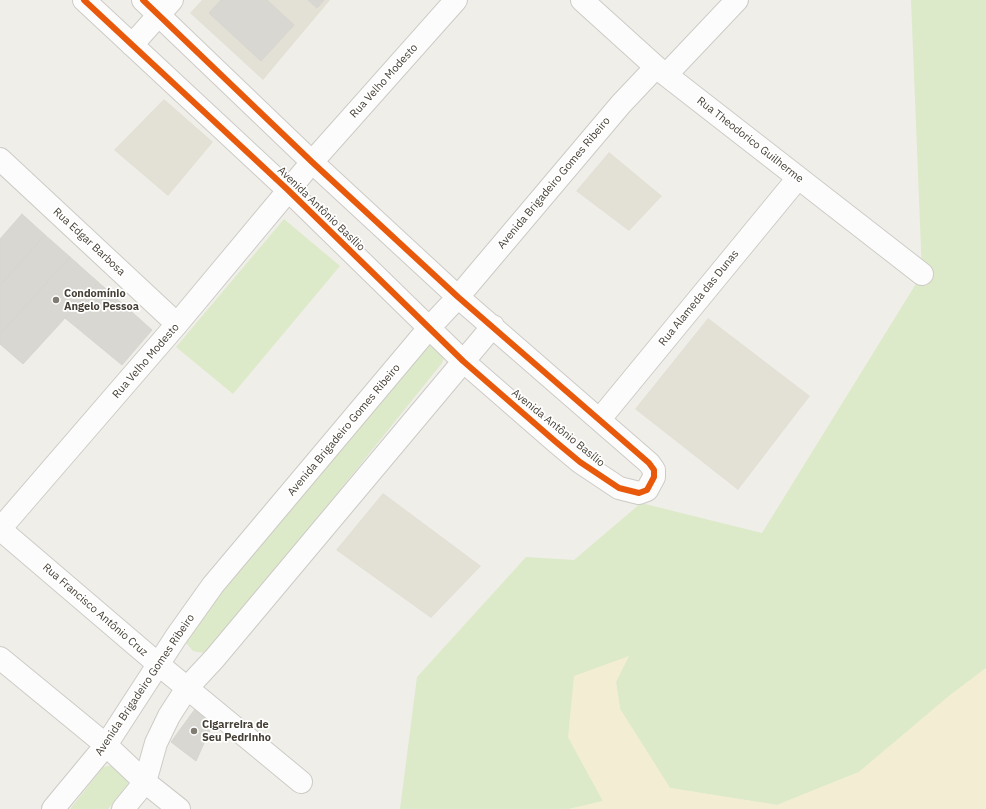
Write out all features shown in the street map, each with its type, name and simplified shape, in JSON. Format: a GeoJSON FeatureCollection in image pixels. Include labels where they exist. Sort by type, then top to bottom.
{"type":"FeatureCollection","features":[{"type":"Feature","properties":{"kind":"street","name":"Avenida Antônio Basílio"},"geometry":{"type":"LineString","coordinates":[[84,0],[288,190],[463,361],[580,462],[619,488],[639,493],[647,490],[654,477],[654,470],[649,463],[458,297],[312,162],[166,7],[144,0]]}},
{"type":"Feature","properties":{"kind":"street","name":"Rua Velho Modesto"},"geometry":{"type":"LineString","coordinates":[[0,529],[177,324],[312,162],[456,0]]}},
{"type":"Feature","properties":{"kind":"street","name":"Rua Theodorico Guilherme"},"geometry":{"type":"LineString","coordinates":[[582,0],[661,71],[922,274]]}},
{"type":"Feature","properties":{"kind":"street","name":"Avenida Brigadeiro Gomes Ribeiro"},"geometry":{"type":"LineString","coordinates":[[53,809],[106,745],[158,664],[213,585],[429,328],[458,297],[621,104],[661,71],[737,0]]}},
{"type":"Feature","properties":{"kind":"street"},"geometry":{"type":"LineString","coordinates":[[132,45],[166,7]]}},
{"type":"Feature","properties":{"kind":"street","name":"Rua Edgar Barbosa"},"geometry":{"type":"LineString","coordinates":[[0,159],[177,324]]}},
{"type":"Feature","properties":{"kind":"street","name":"Rua Alameda das Dunas"},"geometry":{"type":"LineString","coordinates":[[600,419],[798,178]]}},
{"type":"Feature","properties":{"kind":"street"},"geometry":{"type":"LineString","coordinates":[[123,809],[146,782],[156,743],[169,716],[187,688],[214,659],[493,326]]}},
{"type":"Feature","properties":{"kind":"street","name":"Rua Francisco Antônio Cruz"},"geometry":{"type":"LineString","coordinates":[[0,529],[158,664],[301,782]]}},
{"type":"Feature","properties":{"kind":"street"},"geometry":{"type":"LineString","coordinates":[[0,658],[106,745],[146,782],[179,809]]}},
{"type":"Feature","properties":{"kind":"shaded area"},"geometry":{"type":"Polygon","coordinates":[[[202,0],[330,0],[263,80],[190,13],[202,0]]]}},
{"type":"Feature","properties":{"kind":"shaded area"},"geometry":{"type":"Polygon","coordinates":[[[164,99],[213,142],[168,196],[114,150],[164,99]]]}},
{"type":"Feature","properties":{"kind":"shaded area"},"geometry":{"type":"Polygon","coordinates":[[[609,152],[662,196],[629,231],[576,191],[609,152]]]}},
{"type":"Feature","properties":{"kind":"shaded area"},"geometry":{"type":"Polygon","coordinates":[[[708,318],[810,396],[738,490],[635,409],[708,318]]]}},
{"type":"Feature","properties":{"kind":"shaded area"},"geometry":{"type":"Polygon","coordinates":[[[383,493],[481,566],[431,618],[336,550],[383,493]]]}},
{"type":"Feature","properties":{"kind":"green space"},"geometry":{"type":"Polygon","coordinates":[[[911,0],[986,0],[986,668],[949,696],[859,772],[777,805],[670,788],[620,709],[616,682],[628,656],[568,737],[603,801],[569,809],[400,809],[417,677],[526,557],[574,560],[641,503],[762,533],[922,274],[911,0]]]}},
{"type":"Feature","properties":{"kind":"green space"},"geometry":{"type":"Polygon","coordinates":[[[284,219],[340,266],[233,394],[176,347],[284,219]]]}},
{"type":"Feature","properties":{"kind":"green space"},"geometry":{"type":"Polygon","coordinates":[[[433,343],[445,356],[442,363],[213,648],[203,653],[193,651],[186,643],[185,633],[425,345],[433,343]]]}},
{"type":"Feature","properties":{"kind":"green space"},"geometry":{"type":"Polygon","coordinates":[[[113,765],[127,777],[128,783],[127,787],[108,809],[70,809],[103,767],[113,765]]]}},
{"type":"Feature","properties":{"kind":"sand"},"geometry":{"type":"Polygon","coordinates":[[[629,656],[616,682],[620,709],[670,788],[777,805],[859,772],[949,696],[986,668],[986,809],[569,809],[603,801],[568,737],[574,676],[629,656]]]}},
{"type":"Feature","properties":{"kind":"building"},"geometry":{"type":"Polygon","coordinates":[[[221,0],[267,0],[294,25],[261,61],[209,13],[221,0]]]}},
{"type":"Feature","properties":{"kind":"building"},"geometry":{"type":"Polygon","coordinates":[[[308,0],[324,0],[317,8],[308,0]]]}},
{"type":"Feature","properties":{"kind":"building"},"geometry":{"type":"Polygon","coordinates":[[[22,214],[45,235],[0,285],[0,239],[22,214]]]}},
{"type":"Feature","properties":{"kind":"building"},"geometry":{"type":"Polygon","coordinates":[[[45,235],[70,257],[0,334],[0,285],[45,235]]]}},
{"type":"Feature","properties":{"kind":"building","name":"Condomínio Angelo Pessoa"},"geometry":{"type":"Polygon","coordinates":[[[70,257],[98,282],[23,364],[0,344],[0,334],[70,257]]]}},
{"type":"Feature","properties":{"kind":"building"},"geometry":{"type":"Polygon","coordinates":[[[98,282],[152,330],[122,365],[65,318],[98,282]]]}},
{"type":"Feature","properties":{"kind":"building","name":"Cigarreira de Seu Pedrinho"},"geometry":{"type":"Polygon","coordinates":[[[195,709],[214,721],[196,761],[171,742],[195,709]]]}},
{"type":"Feature","properties":{"kind":"cycle path"},"geometry":{"type":"LineString","coordinates":[[84,0],[288,190],[463,361],[556,442],[580,462],[619,488],[639,493],[647,490],[654,477],[654,470],[649,463],[458,297],[312,162],[143,0]]}},
{"type":"Feature","properties":{"kind":"place","name":"Condomínio Angelo Pessoa"},"geometry":{"type":"Point","coordinates":[56,300]}},
{"type":"Feature","properties":{"kind":"place","name":"Cigarreira de Seu Pedrinho"},"geometry":{"type":"Point","coordinates":[194,731]}}]}
